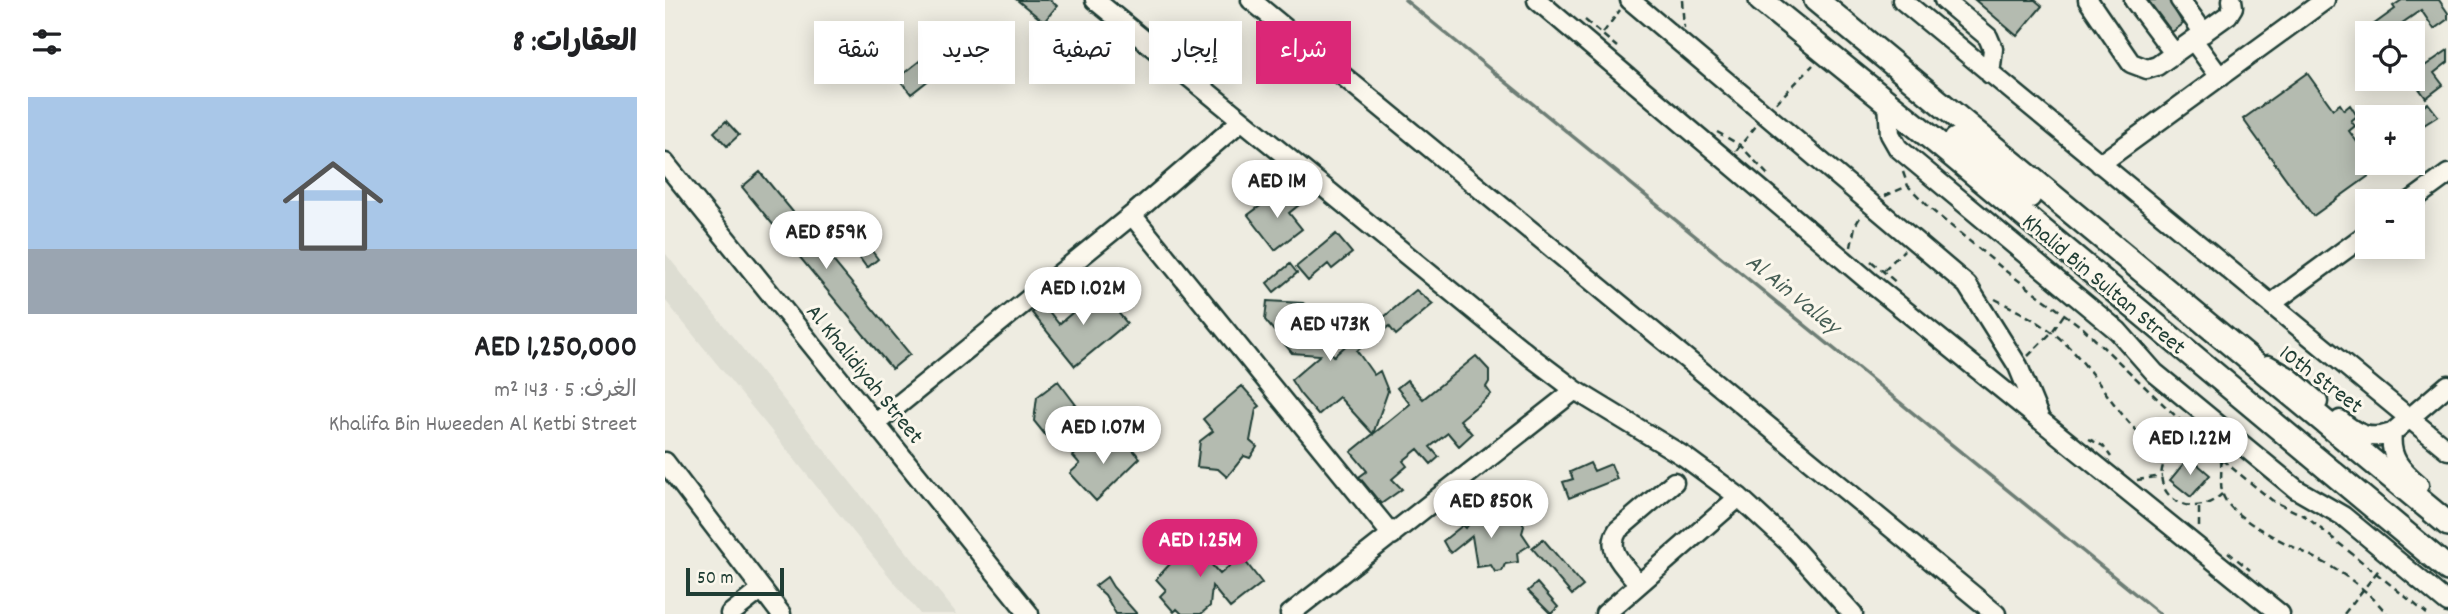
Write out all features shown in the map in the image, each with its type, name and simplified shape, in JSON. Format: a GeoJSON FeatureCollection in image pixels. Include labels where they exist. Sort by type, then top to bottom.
{"type":"FeatureCollection","features":[{"type":"Feature","properties":{"kind":"main road","name":"Khalid Bin Sultan Street"},"geometry":{"type":"LineString","coordinates":[[1761,0],[1940,145],[2448,569]]}},
{"type":"Feature","properties":{"kind":"main road","name":"Khalid Bin Sultan Street"},"geometry":{"type":"LineString","coordinates":[[1817,0],[2448,524]]}},
{"type":"Feature","properties":{"kind":"main road"},"geometry":{"type":"LineString","coordinates":[[1940,145],[1944,139],[1953,138],[2065,223],[2104,239]]}},
{"type":"Feature","properties":{"kind":"street"},"geometry":{"type":"LineString","coordinates":[[1095,0],[1575,390],[1685,457],[1739,497],[1787,541],[1853,614]]}},
{"type":"Feature","properties":{"kind":"street"},"geometry":{"type":"LineString","coordinates":[[1251,0],[1996,614]]}},
{"type":"Feature","properties":{"kind":"street"},"geometry":{"type":"LineString","coordinates":[[1538,0],[1871,283],[2280,614]]}},
{"type":"Feature","properties":{"kind":"street"},"geometry":{"type":"LineString","coordinates":[[1628,0],[1967,285],[2018,366],[2040,421]]}},
{"type":"Feature","properties":{"kind":"street"},"geometry":{"type":"LineString","coordinates":[[1902,0],[2448,450]]}},
{"type":"Feature","properties":{"kind":"street"},"geometry":{"type":"LineString","coordinates":[[1944,0],[1988,37],[1993,49],[1990,74]]}},
{"type":"Feature","properties":{"kind":"street"},"geometry":{"type":"LineString","coordinates":[[2088,0],[2136,67],[2152,68],[2228,15],[2232,0]]}},
{"type":"Feature","properties":{"kind":"street"},"geometry":{"type":"LineString","coordinates":[[2134,0],[2174,53]]}},
{"type":"Feature","properties":{"kind":"street"},"geometry":{"type":"LineString","coordinates":[[2180,0],[2220,77]]}},
{"type":"Feature","properties":{"kind":"street"},"geometry":{"type":"LineString","coordinates":[[2100,164],[2325,0]]}},
{"type":"Feature","properties":{"kind":"street"},"geometry":{"type":"LineString","coordinates":[[1888,103],[1890,134],[1898,148],[2118,331],[2155,373],[2296,489],[2343,516],[2448,603]]}},
{"type":"Feature","properties":{"kind":"street"},"geometry":{"type":"LineString","coordinates":[[876,424],[1132,215],[1241,121]]}},
{"type":"Feature","properties":{"kind":"street","name":"Al Khalidiyah Street"},"geometry":{"type":"LineString","coordinates":[[665,163],[1029,614]]}},
{"type":"Feature","properties":{"kind":"street"},"geometry":{"type":"LineString","coordinates":[[2425,191],[2448,174]]}},
{"type":"Feature","properties":{"kind":"street"},"geometry":{"type":"LineString","coordinates":[[1132,215],[1392,535]]}},
{"type":"Feature","properties":{"kind":"street"},"geometry":{"type":"LineString","coordinates":[[2271,303],[2355,242]]}},
{"type":"Feature","properties":{"kind":"street","name":"10th Street"},"geometry":{"type":"LineString","coordinates":[[2248,359],[2280,370],[2354,433],[2372,437],[2392,433]]}},
{"type":"Feature","properties":{"kind":"street"},"geometry":{"type":"LineString","coordinates":[[2448,385],[2392,433],[2392,454],[2401,471],[2448,509]]}},
{"type":"Feature","properties":{"kind":"street"},"geometry":{"type":"LineString","coordinates":[[1290,614],[1575,390]]}},
{"type":"Feature","properties":{"kind":"street"},"geometry":{"type":"LineString","coordinates":[[665,462],[781,614]]}},
{"type":"Feature","properties":{"kind":"street"},"geometry":{"type":"LineString","coordinates":[[1639,584],[1615,554],[1613,538],[1618,530],[1674,482]]}},
{"type":"Feature","properties":{"kind":"street"},"geometry":{"type":"LineString","coordinates":[[1605,614],[1739,497]]}},
{"type":"Feature","properties":{"kind":"street"},"geometry":{"type":"LineString","coordinates":[[730,614],[762,589]]}},
{"type":"Feature","properties":{"kind":"path"},"geometry":{"type":"LineString","coordinates":[[1591,45],[1628,0]]}},
{"type":"Feature","properties":{"kind":"path"},"geometry":{"type":"LineString","coordinates":[[1682,0],[1685,23],[1683,44]]}},
{"type":"Feature","properties":{"kind":"path"},"geometry":{"type":"LineString","coordinates":[[1871,283],[1913,240]]}},
{"type":"Feature","properties":{"kind":"path"},"geometry":{"type":"LineString","coordinates":[[1967,285],[2052,332],[2082,363],[2137,434],[2157,449],[2203,443]]}},
{"type":"Feature","properties":{"kind":"path"},"geometry":{"type":"LineString","coordinates":[[2018,366],[2052,332],[2065,313]]}},
{"type":"Feature","properties":{"kind":"path"},"geometry":{"type":"LineString","coordinates":[[2177,447],[2166,459],[2162,476],[2167,493],[2181,505],[2199,508],[2212,503],[2222,494]]}},
{"type":"Feature","properties":{"kind":"path"},"geometry":{"type":"LineString","coordinates":[[2221,459],[2222,494],[2248,520],[2292,547],[2313,555],[2363,590],[2387,614]]}},
{"type":"Feature","properties":{"kind":"path"},"geometry":{"type":"LineString","coordinates":[[2344,614],[2391,555]]}},
{"type":"Feature","properties":{"kind":"shaded area"},"geometry":{"type":"Polygon","coordinates":[[[665,253],[957,614],[920,614],[665,300],[665,253]]]}},
{"type":"Feature","properties":{"kind":"building"},"geometry":{"type":"Polygon","coordinates":[[[1017,0],[1050,0],[1057,6],[1043,21],[1017,0]]]}},
{"type":"Feature","properties":{"kind":"building"},"geometry":{"type":"Polygon","coordinates":[[[1975,0],[2035,0],[2042,6],[2017,36],[1975,0]]]}},
{"type":"Feature","properties":{"kind":"building"},"geometry":{"type":"Polygon","coordinates":[[[2148,0],[2169,0],[2183,24],[2172,32],[2148,0]]]}},
{"type":"Feature","properties":{"kind":"building"},"geometry":{"type":"Polygon","coordinates":[[[2402,0],[2439,0],[2448,13],[2448,19],[2434,29],[2421,10],[2405,21],[2378,21],[2395,9],[2393,6],[2402,0]]]}},
{"type":"Feature","properties":{"kind":"building"},"geometry":{"type":"Polygon","coordinates":[[[2448,50],[2448,62],[2434,73],[2443,85],[2426,98],[2421,91],[2425,91],[2425,66],[2448,50]]]}},
{"type":"Feature","properties":{"kind":"building"},"geometry":{"type":"Polygon","coordinates":[[[918,62],[918,84],[924,84],[911,94],[903,84],[904,73],[918,62]]]}},
{"type":"Feature","properties":{"kind":"building"},"geometry":{"type":"Polygon","coordinates":[[[2307,73],[2333,109],[2340,104],[2344,110],[2350,105],[2355,113],[2355,118],[2351,121],[2355,126],[2349,131],[2355,139],[2355,175],[2370,175],[2313,216],[2243,119],[2307,73]]]}},
{"type":"Feature","properties":{"kind":"building"},"geometry":{"type":"Polygon","coordinates":[[[2428,103],[2438,116],[2425,124],[2425,105],[2428,103]]]}},
{"type":"Feature","properties":{"kind":"building"},"geometry":{"type":"Polygon","coordinates":[[[726,121],[739,135],[727,146],[714,132],[726,121]]]}},
{"type":"Feature","properties":{"kind":"building"},"geometry":{"type":"Polygon","coordinates":[[[760,172],[910,354],[892,369],[742,187],[760,172]]]}},
{"type":"Feature","properties":{"kind":"building"},"geometry":{"type":"Polygon","coordinates":[[[1297,192],[1304,201],[1289,213],[1302,229],[1275,250],[1248,215],[1275,195],[1282,204],[1297,192]]]}},
{"type":"Feature","properties":{"kind":"building"},"geometry":{"type":"Polygon","coordinates":[[[1336,234],[1352,253],[1332,269],[1328,264],[1308,281],[1296,267],[1336,234]]]}},
{"type":"Feature","properties":{"kind":"building"},"geometry":{"type":"Polygon","coordinates":[[[862,238],[878,259],[867,268],[851,246],[862,238]]]}},
{"type":"Feature","properties":{"kind":"building"},"geometry":{"type":"Polygon","coordinates":[[[1290,264],[1297,273],[1274,292],[1267,283],[1290,264]]]}},
{"type":"Feature","properties":{"kind":"building"},"geometry":{"type":"Polygon","coordinates":[[[1099,290],[1127,323],[1075,366],[1032,313],[1043,304],[1059,324],[1099,290]]]}},
{"type":"Feature","properties":{"kind":"building"},"geometry":{"type":"Polygon","coordinates":[[[1416,290],[1433,304],[1396,335],[1389,326],[1383,331],[1377,323],[1416,290]]]}},
{"type":"Feature","properties":{"kind":"building"},"geometry":{"type":"Polygon","coordinates":[[[1267,301],[1303,303],[1312,310],[1315,330],[1334,356],[1359,334],[1346,317],[1354,311],[1367,326],[1373,322],[1381,331],[1357,351],[1374,375],[1380,371],[1388,391],[1373,434],[1339,397],[1318,415],[1300,394],[1291,380],[1320,355],[1292,353],[1265,320],[1267,301]]]}},
{"type":"Feature","properties":{"kind":"building"},"geometry":{"type":"Polygon","coordinates":[[[1476,356],[1489,370],[1486,387],[1491,394],[1460,420],[1472,434],[1459,446],[1448,433],[1430,447],[1439,457],[1431,464],[1418,449],[1403,461],[1407,466],[1392,479],[1402,489],[1381,504],[1359,477],[1367,471],[1351,452],[1410,404],[1397,388],[1407,380],[1423,399],[1476,356]]]}},
{"type":"Feature","properties":{"kind":"building"},"geometry":{"type":"Polygon","coordinates":[[[1058,381],[1079,409],[1076,423],[1051,442],[1034,421],[1037,397],[1058,381]]]}},
{"type":"Feature","properties":{"kind":"building"},"geometry":{"type":"Polygon","coordinates":[[[1242,386],[1260,406],[1256,409],[1250,441],[1257,447],[1250,458],[1244,456],[1227,477],[1218,469],[1197,467],[1200,441],[1213,431],[1203,419],[1242,386]]]}},
{"type":"Feature","properties":{"kind":"building"},"geometry":{"type":"Polygon","coordinates":[[[1094,437],[1103,446],[1106,444],[1110,448],[1122,437],[1140,458],[1096,501],[1070,473],[1080,464],[1073,456],[1094,437]]]}},
{"type":"Feature","properties":{"kind":"building"},"geometry":{"type":"Polygon","coordinates":[[[2189,457],[2210,475],[2191,497],[2170,480],[2189,457]]]}},
{"type":"Feature","properties":{"kind":"building"},"geometry":{"type":"Polygon","coordinates":[[[1590,463],[1594,471],[1611,464],[1617,479],[1569,498],[1563,482],[1573,479],[1570,472],[1590,463]]]}},
{"type":"Feature","properties":{"kind":"building"},"geometry":{"type":"Polygon","coordinates":[[[1497,509],[1499,518],[1513,522],[1516,519],[1522,521],[1524,526],[1522,533],[1530,545],[1517,553],[1518,562],[1505,564],[1502,571],[1495,572],[1491,565],[1477,567],[1472,536],[1451,553],[1448,550],[1443,541],[1463,525],[1466,528],[1479,511],[1497,509]]]}},
{"type":"Feature","properties":{"kind":"building"},"geometry":{"type":"Polygon","coordinates":[[[1158,525],[1186,561],[1198,550],[1220,574],[1241,556],[1262,583],[1230,608],[1212,586],[1210,606],[1201,614],[1182,614],[1177,609],[1174,612],[1160,596],[1166,590],[1156,579],[1171,563],[1147,534],[1158,525]]]}},
{"type":"Feature","properties":{"kind":"building"},"geometry":{"type":"Polygon","coordinates":[[[1543,539],[1583,586],[1572,595],[1532,548],[1543,539]]]}},
{"type":"Feature","properties":{"kind":"building"},"geometry":{"type":"Polygon","coordinates":[[[1107,577],[1137,614],[1116,614],[1105,595],[1095,586],[1107,577]]]}},
{"type":"Feature","properties":{"kind":"building"},"geometry":{"type":"Polygon","coordinates":[[[1537,583],[1558,607],[1551,614],[1528,591],[1537,583]]]}},
{"type":"Feature","properties":{"kind":"waterway","name":"Al Ain Valley"},"geometry":{"type":"LineString","coordinates":[[1405,0],[2160,614]]}}]}
